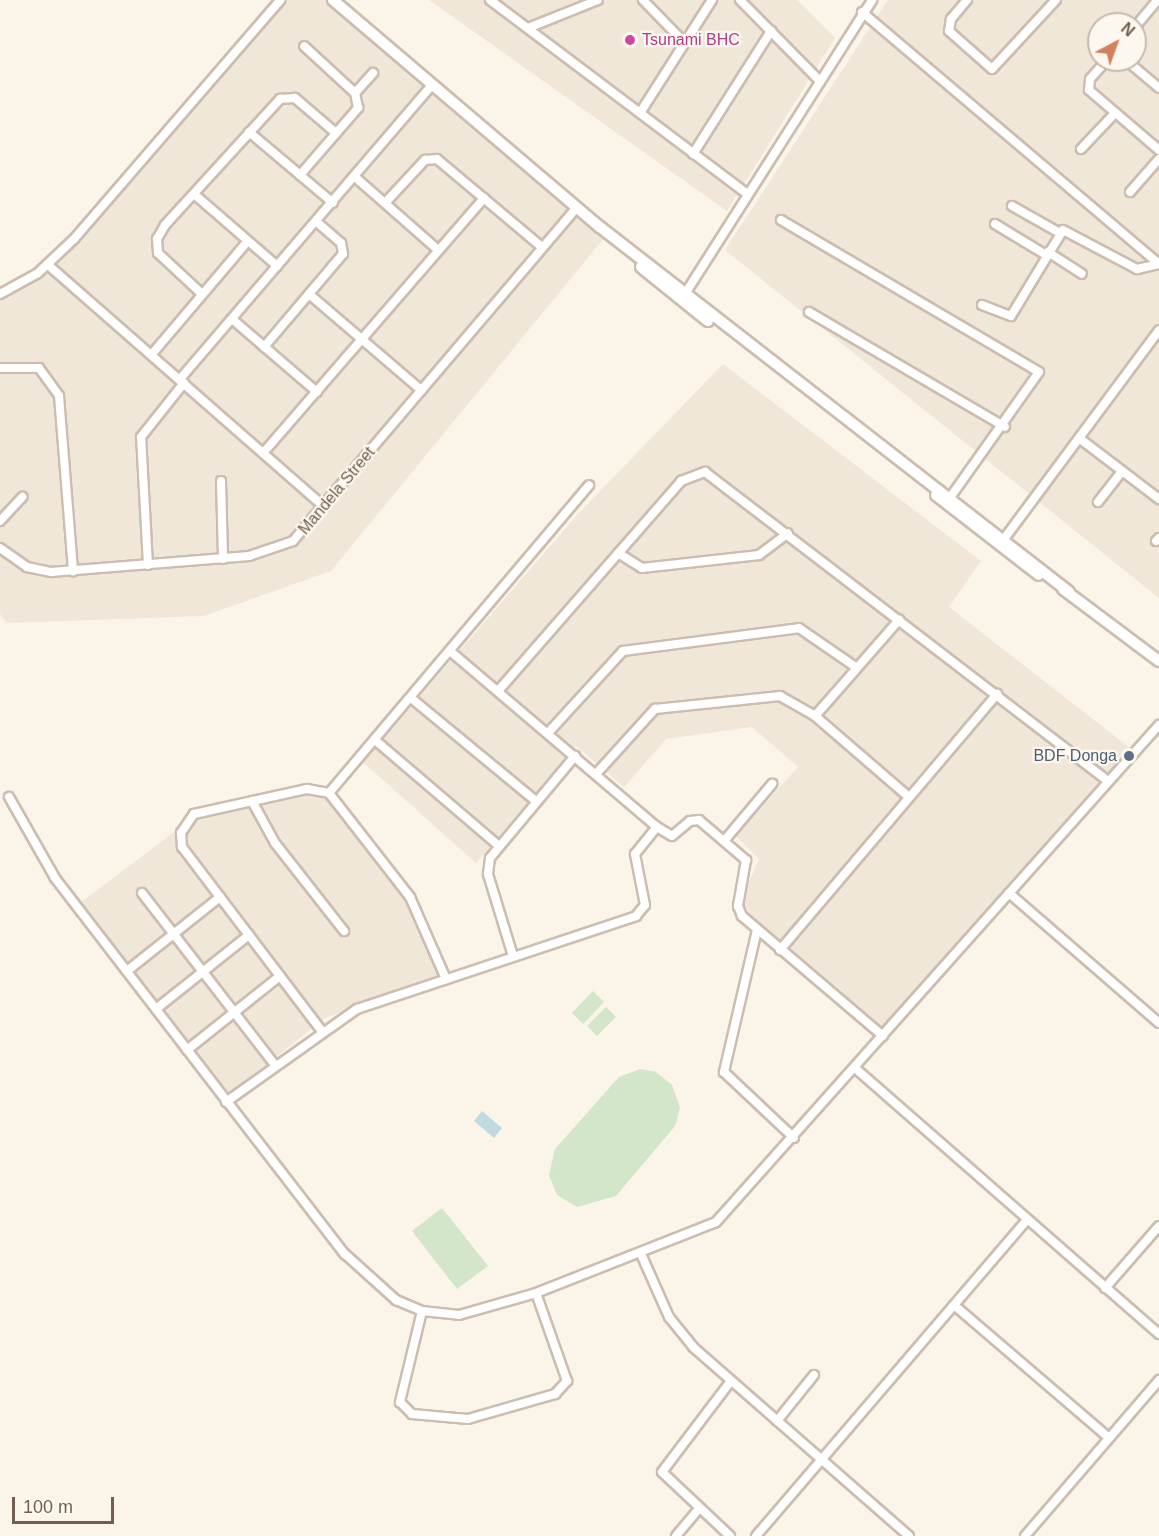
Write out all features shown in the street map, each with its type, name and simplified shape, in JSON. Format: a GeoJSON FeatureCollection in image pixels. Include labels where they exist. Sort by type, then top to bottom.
{"type":"FeatureCollection","features":[{"type":"Feature","properties":{"kind":"main road"},"geometry":{"type":"LineString","coordinates":[[332,0],[683,297],[1159,661]]}},
{"type":"Feature","properties":{"kind":"street"},"geometry":{"type":"LineString","coordinates":[[0,294],[48,265],[280,0]]}},
{"type":"Feature","properties":{"kind":"street"},"geometry":{"type":"LineString","coordinates":[[490,0],[746,193]]}},
{"type":"Feature","properties":{"kind":"street"},"geometry":{"type":"LineString","coordinates":[[528,28],[598,0]]}},
{"type":"Feature","properties":{"kind":"street"},"geometry":{"type":"LineString","coordinates":[[643,0],[685,43]]}},
{"type":"Feature","properties":{"kind":"street"},"geometry":{"type":"LineString","coordinates":[[640,113],[712,0]]}},
{"type":"Feature","properties":{"kind":"street"},"geometry":{"type":"LineString","coordinates":[[740,0],[817,78]]}},
{"type":"Feature","properties":{"kind":"street"},"geometry":{"type":"LineString","coordinates":[[683,297],[817,78],[872,0]]}},
{"type":"Feature","properties":{"kind":"street"},"geometry":{"type":"LineString","coordinates":[[967,0],[951,19],[949,31],[992,69],[1056,0]]}},
{"type":"Feature","properties":{"kind":"street"},"geometry":{"type":"LineString","coordinates":[[1147,13],[1158,0]]}},
{"type":"Feature","properties":{"kind":"street"},"geometry":{"type":"LineString","coordinates":[[862,12],[1159,264]]}},
{"type":"Feature","properties":{"kind":"street"},"geometry":{"type":"LineString","coordinates":[[693,154],[771,31]]}},
{"type":"Feature","properties":{"kind":"street"},"geometry":{"type":"LineString","coordinates":[[300,175],[360,104],[356,93],[304,46]]}},
{"type":"Feature","properties":{"kind":"street"},"geometry":{"type":"LineString","coordinates":[[1099,72],[1088,87],[1114,113],[1159,150]]}},
{"type":"Feature","properties":{"kind":"street"},"geometry":{"type":"LineString","coordinates":[[1140,72],[1159,88]]}},
{"type":"Feature","properties":{"kind":"street"},"geometry":{"type":"LineString","coordinates":[[356,93],[373,73]]}},
{"type":"Feature","properties":{"kind":"street"},"geometry":{"type":"LineString","coordinates":[[148,565],[141,437],[232,319],[432,85]]}},
{"type":"Feature","properties":{"kind":"street"},"geometry":{"type":"LineString","coordinates":[[202,294],[162,259],[156,246],[161,230],[276,101],[288,97],[336,134]]}},
{"type":"Feature","properties":{"kind":"street"},"geometry":{"type":"LineString","coordinates":[[1081,149],[1114,113]]}},
{"type":"Feature","properties":{"kind":"street"},"geometry":{"type":"LineString","coordinates":[[249,132],[333,203]]}},
{"type":"Feature","properties":{"kind":"street"},"geometry":{"type":"LineString","coordinates":[[385,203],[433,158],[542,248]]}},
{"type":"Feature","properties":{"kind":"street"},"geometry":{"type":"LineString","coordinates":[[1130,192],[1159,159]]}},
{"type":"Feature","properties":{"kind":"street"},"geometry":{"type":"LineString","coordinates":[[355,177],[438,250]]}},
{"type":"Feature","properties":{"kind":"street"},"geometry":{"type":"LineString","coordinates":[[194,194],[277,266]]}},
{"type":"Feature","properties":{"kind":"street"},"geometry":{"type":"LineString","coordinates":[[264,452],[484,198]]}},
{"type":"Feature","properties":{"kind":"street"},"geometry":{"type":"LineString","coordinates":[[1012,206],[1060,233],[1068,231],[1137,269],[1159,264]]}},
{"type":"Feature","properties":{"kind":"street","name":"Mandela Street"},"geometry":{"type":"LineString","coordinates":[[0,548],[37,571],[73,571],[223,559],[282,547],[300,536],[576,208]]}},
{"type":"Feature","properties":{"kind":"street"},"geometry":{"type":"LineString","coordinates":[[781,220],[1037,369],[1039,376],[1005,427],[949,500]]}},
{"type":"Feature","properties":{"kind":"street"},"geometry":{"type":"LineString","coordinates":[[264,347],[343,250],[317,222]]}},
{"type":"Feature","properties":{"kind":"street"},"geometry":{"type":"LineString","coordinates":[[995,224],[1082,274]]}},
{"type":"Feature","properties":{"kind":"street"},"geometry":{"type":"LineString","coordinates":[[982,304],[1011,316],[1060,233]]}},
{"type":"Feature","properties":{"kind":"street"},"geometry":{"type":"LineString","coordinates":[[152,354],[248,241]]}},
{"type":"Feature","properties":{"kind":"street"},"geometry":{"type":"LineString","coordinates":[[48,265],[324,507]]}},
{"type":"Feature","properties":{"kind":"street"},"geometry":{"type":"LineString","coordinates":[[309,294],[422,390]]}},
{"type":"Feature","properties":{"kind":"street"},"geometry":{"type":"LineString","coordinates":[[809,312],[1005,427]]}},
{"type":"Feature","properties":{"kind":"street"},"geometry":{"type":"LineString","coordinates":[[232,319],[317,392]]}},
{"type":"Feature","properties":{"kind":"street"},"geometry":{"type":"LineString","coordinates":[[1001,542],[1159,330]]}},
{"type":"Feature","properties":{"kind":"street"},"geometry":{"type":"LineString","coordinates":[[0,368],[39,368],[59,396],[73,571]]}},
{"type":"Feature","properties":{"kind":"street"},"geometry":{"type":"LineString","coordinates":[[1079,438],[1159,500]]}},
{"type":"Feature","properties":{"kind":"street"},"geometry":{"type":"LineString","coordinates":[[1098,502],[1122,471]]}},
{"type":"Feature","properties":{"kind":"street"},"geometry":{"type":"LineString","coordinates":[[498,691],[681,481],[696,473],[714,476],[1108,781]]}},
{"type":"Feature","properties":{"kind":"street"},"geometry":{"type":"LineString","coordinates":[[221,481],[223,559]]}},
{"type":"Feature","properties":{"kind":"street"},"geometry":{"type":"LineString","coordinates":[[329,793],[589,485]]}},
{"type":"Feature","properties":{"kind":"street"},"geometry":{"type":"LineString","coordinates":[[0,521],[22,497]]}},
{"type":"Feature","properties":{"kind":"street"},"geometry":{"type":"LineString","coordinates":[[618,553],[642,568],[759,555],[788,533]]}},
{"type":"Feature","properties":{"kind":"street"},"geometry":{"type":"LineString","coordinates":[[815,716],[899,620]]}},
{"type":"Feature","properties":{"kind":"street"},"geometry":{"type":"LineString","coordinates":[[548,733],[623,651],[799,628],[857,668]]}},
{"type":"Feature","properties":{"kind":"street"},"geometry":{"type":"LineString","coordinates":[[450,651],[657,827],[676,835],[694,819],[724,841],[749,864],[739,912],[780,950],[883,1036]]}},
{"type":"Feature","properties":{"kind":"street"},"geometry":{"type":"LineString","coordinates":[[780,950],[997,694]]}},
{"type":"Feature","properties":{"kind":"street"},"geometry":{"type":"LineString","coordinates":[[596,774],[655,709],[780,696],[815,716],[909,797]]}},
{"type":"Feature","properties":{"kind":"street"},"geometry":{"type":"LineString","coordinates":[[411,698],[536,801]]}},
{"type":"Feature","properties":{"kind":"street"},"geometry":{"type":"LineString","coordinates":[[9,797],[55,878],[358,1270],[384,1293],[422,1311],[459,1316],[536,1293],[641,1254],[716,1222],[794,1138],[1159,725]]}},
{"type":"Feature","properties":{"kind":"street"},"geometry":{"type":"LineString","coordinates":[[375,740],[498,845]]}},
{"type":"Feature","properties":{"kind":"street"},"geometry":{"type":"LineString","coordinates":[[513,956],[488,874],[498,845],[575,756]]}},
{"type":"Feature","properties":{"kind":"street"},"geometry":{"type":"LineString","coordinates":[[724,841],[772,784]]}},
{"type":"Feature","properties":{"kind":"street"},"geometry":{"type":"LineString","coordinates":[[321,1030],[182,847],[181,833],[185,822],[204,809],[307,789],[329,793],[410,897],[446,979]]}},
{"type":"Feature","properties":{"kind":"street"},"geometry":{"type":"LineString","coordinates":[[252,801],[275,843],[344,931]]}},
{"type":"Feature","properties":{"kind":"street"},"geometry":{"type":"LineString","coordinates":[[226,1102],[321,1030],[357,1009],[643,911],[635,854],[657,827]]}},
{"type":"Feature","properties":{"kind":"street"},"geometry":{"type":"LineString","coordinates":[[142,893],[201,973],[274,1064]]}},
{"type":"Feature","properties":{"kind":"street"},"geometry":{"type":"LineString","coordinates":[[1009,893],[1159,1023]]}},
{"type":"Feature","properties":{"kind":"street"},"geometry":{"type":"LineString","coordinates":[[127,971],[220,897]]}},
{"type":"Feature","properties":{"kind":"street"},"geometry":{"type":"LineString","coordinates":[[757,930],[724,1072],[794,1138]]}},
{"type":"Feature","properties":{"kind":"street"},"geometry":{"type":"LineString","coordinates":[[156,1009],[249,935]]}},
{"type":"Feature","properties":{"kind":"street"},"geometry":{"type":"LineString","coordinates":[[187,1050],[280,976]]}},
{"type":"Feature","properties":{"kind":"street"},"geometry":{"type":"LineString","coordinates":[[855,1068],[1159,1334]]}},
{"type":"Feature","properties":{"kind":"street"},"geometry":{"type":"LineString","coordinates":[[756,1536],[1027,1220]]}},
{"type":"Feature","properties":{"kind":"street"},"geometry":{"type":"LineString","coordinates":[[1106,1288],[1159,1226]]}},
{"type":"Feature","properties":{"kind":"street"},"geometry":{"type":"LineString","coordinates":[[641,1254],[679,1332],[730,1382],[777,1420],[909,1536]]}},
{"type":"Feature","properties":{"kind":"street"},"geometry":{"type":"LineString","coordinates":[[422,1311],[400,1402],[412,1414],[468,1419],[555,1394],[567,1382],[536,1293]]}},
{"type":"Feature","properties":{"kind":"street"},"geometry":{"type":"LineString","coordinates":[[954,1305],[1109,1438]]}},
{"type":"Feature","properties":{"kind":"street"},"geometry":{"type":"LineString","coordinates":[[777,1420],[814,1375]]}},
{"type":"Feature","properties":{"kind":"street"},"geometry":{"type":"LineString","coordinates":[[1025,1536],[1159,1380]]}},
{"type":"Feature","properties":{"kind":"street"},"geometry":{"type":"LineString","coordinates":[[730,1382],[664,1464],[665,1480],[730,1536]]}},
{"type":"Feature","properties":{"kind":"street"},"geometry":{"type":"LineString","coordinates":[[676,1536],[698,1510]]}},
{"type":"Feature","properties":{"kind":"shaded area"},"geometry":{"type":"Polygon","coordinates":[[[288,0],[329,0],[604,238],[331,571],[204,616],[7,623],[0,614],[0,296],[42,275],[61,258],[288,0]]]}},
{"type":"Feature","properties":{"kind":"shaded area"},"geometry":{"type":"Polygon","coordinates":[[[429,0],[797,0],[835,38],[727,211],[429,0]]]}},
{"type":"Feature","properties":{"kind":"shaded area"},"geometry":{"type":"Polygon","coordinates":[[[888,0],[1159,0],[1159,598],[725,250],[888,0]]]}},
{"type":"Feature","properties":{"kind":"shaded area"},"geometry":{"type":"Polygon","coordinates":[[[723,364],[981,561],[949,607],[1130,748],[883,1027],[752,916],[741,901],[759,859],[736,836],[798,767],[752,727],[666,739],[624,787],[576,746],[476,863],[363,762],[579,513],[723,364]]]}},
{"type":"Feature","properties":{"kind":"shaded area"},"geometry":{"type":"Polygon","coordinates":[[[310,789],[335,800],[416,911],[442,974],[325,1018],[228,1095],[80,903],[198,814],[310,789]]]}},
{"type":"Feature","properties":{"kind":"green space"},"geometry":{"type":"Polygon","coordinates":[[[593,991],[604,1002],[583,1024],[572,1013],[593,991]]]}},
{"type":"Feature","properties":{"kind":"green space"},"geometry":{"type":"Polygon","coordinates":[[[606,1007],[616,1017],[597,1036],[587,1026],[606,1007]]]}},
{"type":"Feature","properties":{"kind":"green space"},"geometry":{"type":"Polygon","coordinates":[[[640,1069],[656,1072],[672,1085],[680,1108],[675,1126],[616,1196],[577,1207],[557,1195],[549,1175],[555,1149],[619,1077],[640,1069]]]}},
{"type":"Feature","properties":{"kind":"green space"},"geometry":{"type":"Polygon","coordinates":[[[442,1208],[488,1266],[457,1289],[412,1231],[442,1208]]]}},
{"type":"Feature","properties":{"kind":"water"},"geometry":{"type":"Polygon","coordinates":[[[482,1111],[502,1128],[494,1138],[474,1121],[482,1111]]]}},
{"type":"Feature","properties":{"kind":"place","name":"Tsunami BHC"},"geometry":{"type":"Point","coordinates":[630,40]}},
{"type":"Feature","properties":{"kind":"place","name":"BDF Donga"},"geometry":{"type":"Point","coordinates":[1129,756]}}]}
